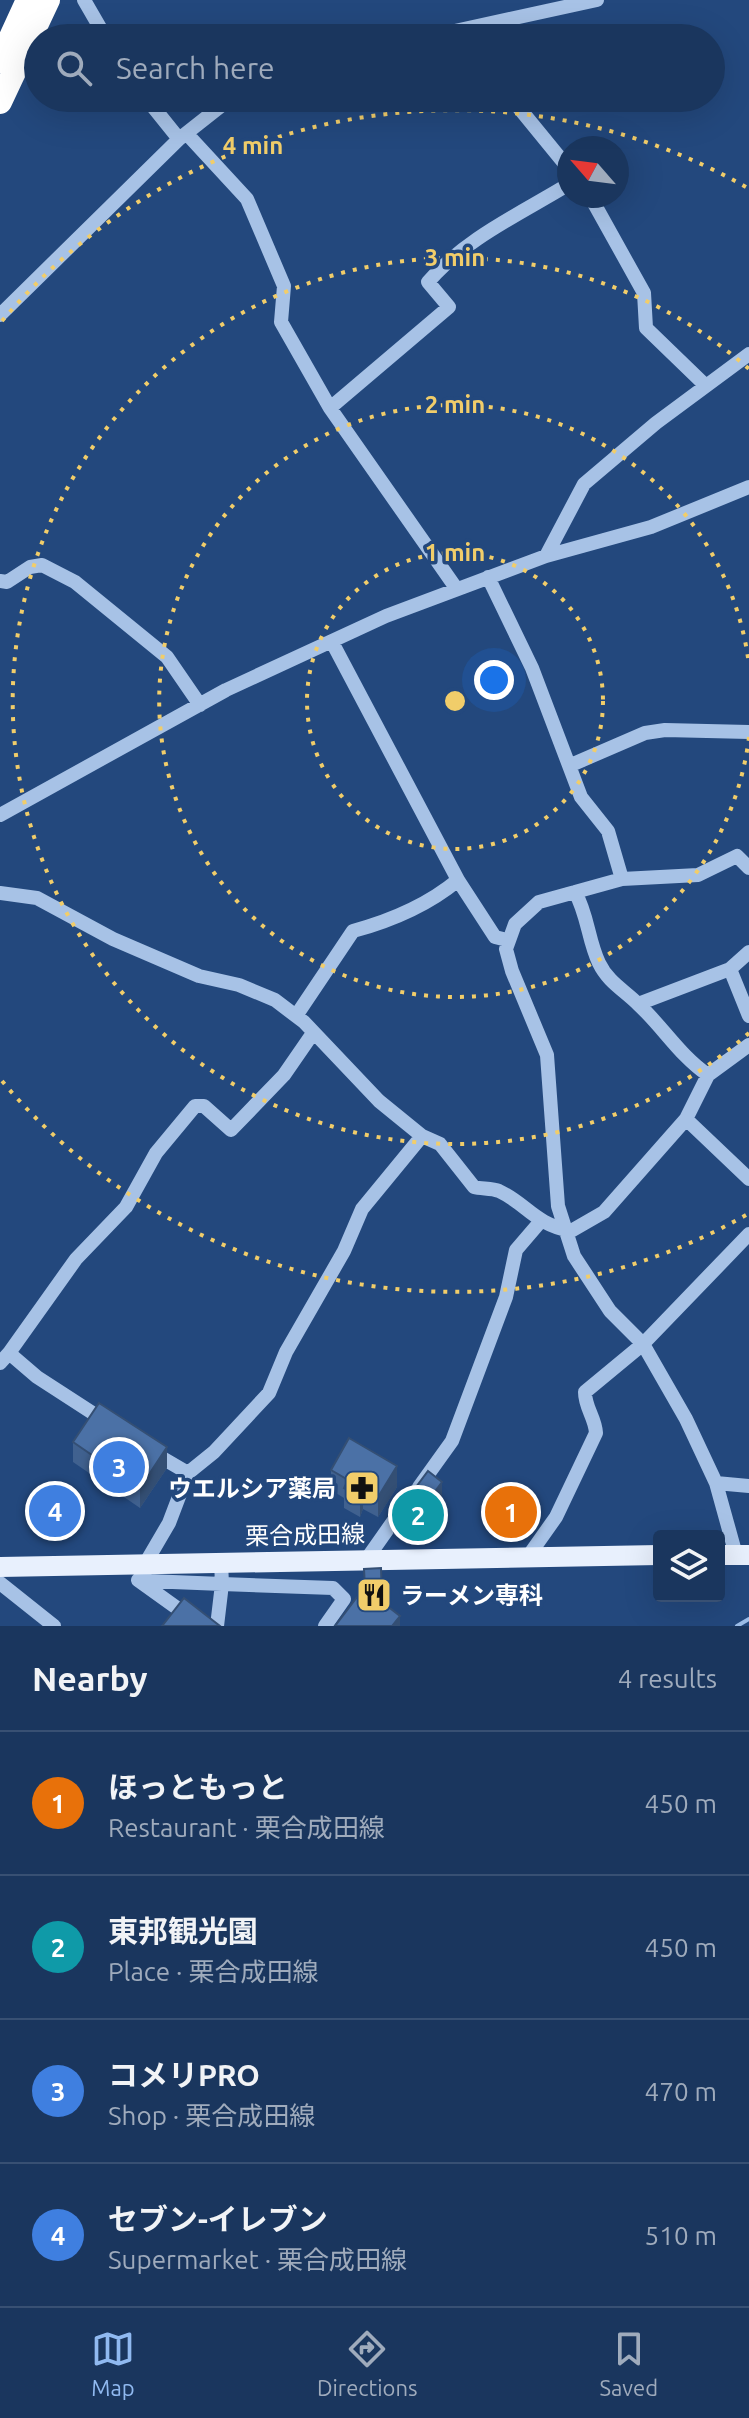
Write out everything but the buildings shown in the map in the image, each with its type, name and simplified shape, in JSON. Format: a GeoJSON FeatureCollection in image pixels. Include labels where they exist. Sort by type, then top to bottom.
{"type":"FeatureCollection","features":[{"type":"Feature","properties":{"kind":"highway"},"geometry":{"type":"LineString","coordinates":[[0,61],[28,0]]}},
{"type":"Feature","properties":{"kind":"highway"},"geometry":{"type":"LineString","coordinates":[[37,24],[48,0]]}},
{"type":"Feature","properties":{"kind":"highway"},"geometry":{"type":"LineString","coordinates":[[0,102],[24,51]]}},
{"type":"Feature","properties":{"kind":"main road","name":"栗合成田線"},"geometry":{"type":"LineString","coordinates":[[0,1567],[653,1555]]}},
{"type":"Feature","properties":{"kind":"street"},"geometry":{"type":"LineString","coordinates":[[503,24],[597,0]]}},
{"type":"Feature","properties":{"kind":"street"},"geometry":{"type":"LineString","coordinates":[[87,2],[99,24]]}},
{"type":"Feature","properties":{"kind":"street"},"geometry":{"type":"LineString","coordinates":[[160,112],[247,199],[284,286],[281,322],[330,408],[456,588]]}},
{"type":"Feature","properties":{"kind":"street"},"geometry":{"type":"LineString","coordinates":[[3,306],[183,136],[213,112]]}},
{"type":"Feature","properties":{"kind":"street"},"geometry":{"type":"LineString","coordinates":[[522,112],[557,154]]}},
{"type":"Feature","properties":{"kind":"street"},"geometry":{"type":"LineString","coordinates":[[330,408],[449,307],[428,282],[442,266],[489,230],[557,191]]}},
{"type":"Feature","properties":{"kind":"street"},"geometry":{"type":"LineString","coordinates":[[597,208],[644,293],[642,311],[646,328],[706,386]]}},
{"type":"Feature","properties":{"kind":"street"},"geometry":{"type":"LineString","coordinates":[[546,556],[584,484],[749,354]]}},
{"type":"Feature","properties":{"kind":"street"},"geometry":{"type":"LineString","coordinates":[[0,815],[200,705],[386,616],[546,556],[651,527],[724,500],[749,487]]}},
{"type":"Feature","properties":{"kind":"street"},"geometry":{"type":"LineString","coordinates":[[0,581],[7,582],[30,567],[42,565],[75,582],[167,657],[200,705]]}},
{"type":"Feature","properties":{"kind":"street"},"geometry":{"type":"LineString","coordinates":[[488,577],[532,668],[581,797],[608,831],[622,879]]}},
{"type":"Feature","properties":{"kind":"street"},"geometry":{"type":"LineString","coordinates":[[332,642],[458,880],[495,937],[507,940]]}},
{"type":"Feature","properties":{"kind":"street"},"geometry":{"type":"LineString","coordinates":[[571,765],[645,733],[665,730],[749,732]]}},
{"type":"Feature","properties":{"kind":"street"},"geometry":{"type":"LineString","coordinates":[[735,1555],[716,1483],[686,1419],[643,1344],[610,1311],[574,1256],[564,1230],[549,1124],[552,1114],[547,1055],[512,971],[507,940],[519,918],[532,907],[575,892],[622,879],[698,875],[737,856],[749,868]]}},
{"type":"Feature","properties":{"kind":"street"},"geometry":{"type":"LineString","coordinates":[[296,1016],[353,931],[384,923],[442,894],[458,880]]}},
{"type":"Feature","properties":{"kind":"street"},"geometry":{"type":"LineString","coordinates":[[575,892],[585,913],[600,966],[616,987],[638,1004],[689,1062],[708,1075]]}},
{"type":"Feature","properties":{"kind":"street"},"geometry":{"type":"LineString","coordinates":[[0,893],[37,898],[113,939],[199,976],[239,985],[275,1000],[296,1016],[379,1101],[422,1136],[440,1144],[474,1187],[499,1191],[540,1222],[564,1230],[571,1231],[604,1212],[686,1119],[708,1075],[749,1045]]}},
{"type":"Feature","properties":{"kind":"street"},"geometry":{"type":"LineString","coordinates":[[638,1004],[730,969],[749,952]]}},
{"type":"Feature","properties":{"kind":"street"},"geometry":{"type":"LineString","coordinates":[[730,969],[749,1016]]}},
{"type":"Feature","properties":{"kind":"street"},"geometry":{"type":"LineString","coordinates":[[119,1430],[4,1358],[76,1259],[126,1207],[156,1153],[195,1106],[204,1106],[231,1130],[284,1075],[313,1033]]}},
{"type":"Feature","properties":{"kind":"street"},"geometry":{"type":"LineString","coordinates":[[686,1119],[749,1179]]}},
{"type":"Feature","properties":{"kind":"street"},"geometry":{"type":"LineString","coordinates":[[202,1626],[133,1577],[135,1565],[169,1523],[188,1473],[214,1452],[269,1393],[286,1352],[344,1251],[362,1209],[422,1136]]}},
{"type":"Feature","properties":{"kind":"street"},"geometry":{"type":"LineString","coordinates":[[366,1560],[452,1441],[506,1297],[516,1250],[540,1222]]}},
{"type":"Feature","properties":{"kind":"street"},"geometry":{"type":"LineString","coordinates":[[527,1558],[556,1517],[596,1433],[595,1421],[585,1405],[585,1392],[643,1344],[749,1234]]}},
{"type":"Feature","properties":{"kind":"street"},"geometry":{"type":"LineString","coordinates":[[144,1446],[188,1473]]}},
{"type":"Feature","properties":{"kind":"street"},"geometry":{"type":"LineString","coordinates":[[716,1483],[749,1486]]}},
{"type":"Feature","properties":{"kind":"street"},"geometry":{"type":"LineString","coordinates":[[217,1626],[221,1562]]}},
{"type":"Feature","properties":{"kind":"street"},"geometry":{"type":"LineString","coordinates":[[135,1565],[148,1581],[333,1588],[344,1599],[325,1626]]}},
{"type":"Feature","properties":{"kind":"street"},"geometry":{"type":"LineString","coordinates":[[0,1583],[54,1626]]}},
{"type":"Feature","properties":{"kind":"waterway"},"geometry":{"type":"LineString","coordinates":[[737,1626],[749,1619]]}},
{"type":"Feature","properties":{"kind":"place","name":"コメリPRO"},"geometry":{"type":"Point","coordinates":[119,1467]}},
{"type":"Feature","properties":{"kind":"place","name":"ウエルシア薬局"},"geometry":{"type":"Point","coordinates":[362,1488]}},
{"type":"Feature","properties":{"kind":"place","name":"セブン-イレブン"},"geometry":{"type":"Point","coordinates":[55,1511]}},
{"type":"Feature","properties":{"kind":"place","name":"ほっともっと"},"geometry":{"type":"Point","coordinates":[511,1512]}},
{"type":"Feature","properties":{"kind":"place","name":"東邦観光園"},"geometry":{"type":"Point","coordinates":[418,1515]}},
{"type":"Feature","properties":{"kind":"place","name":"ラーメン専科"},"geometry":{"type":"Point","coordinates":[374,1595]}}]}
